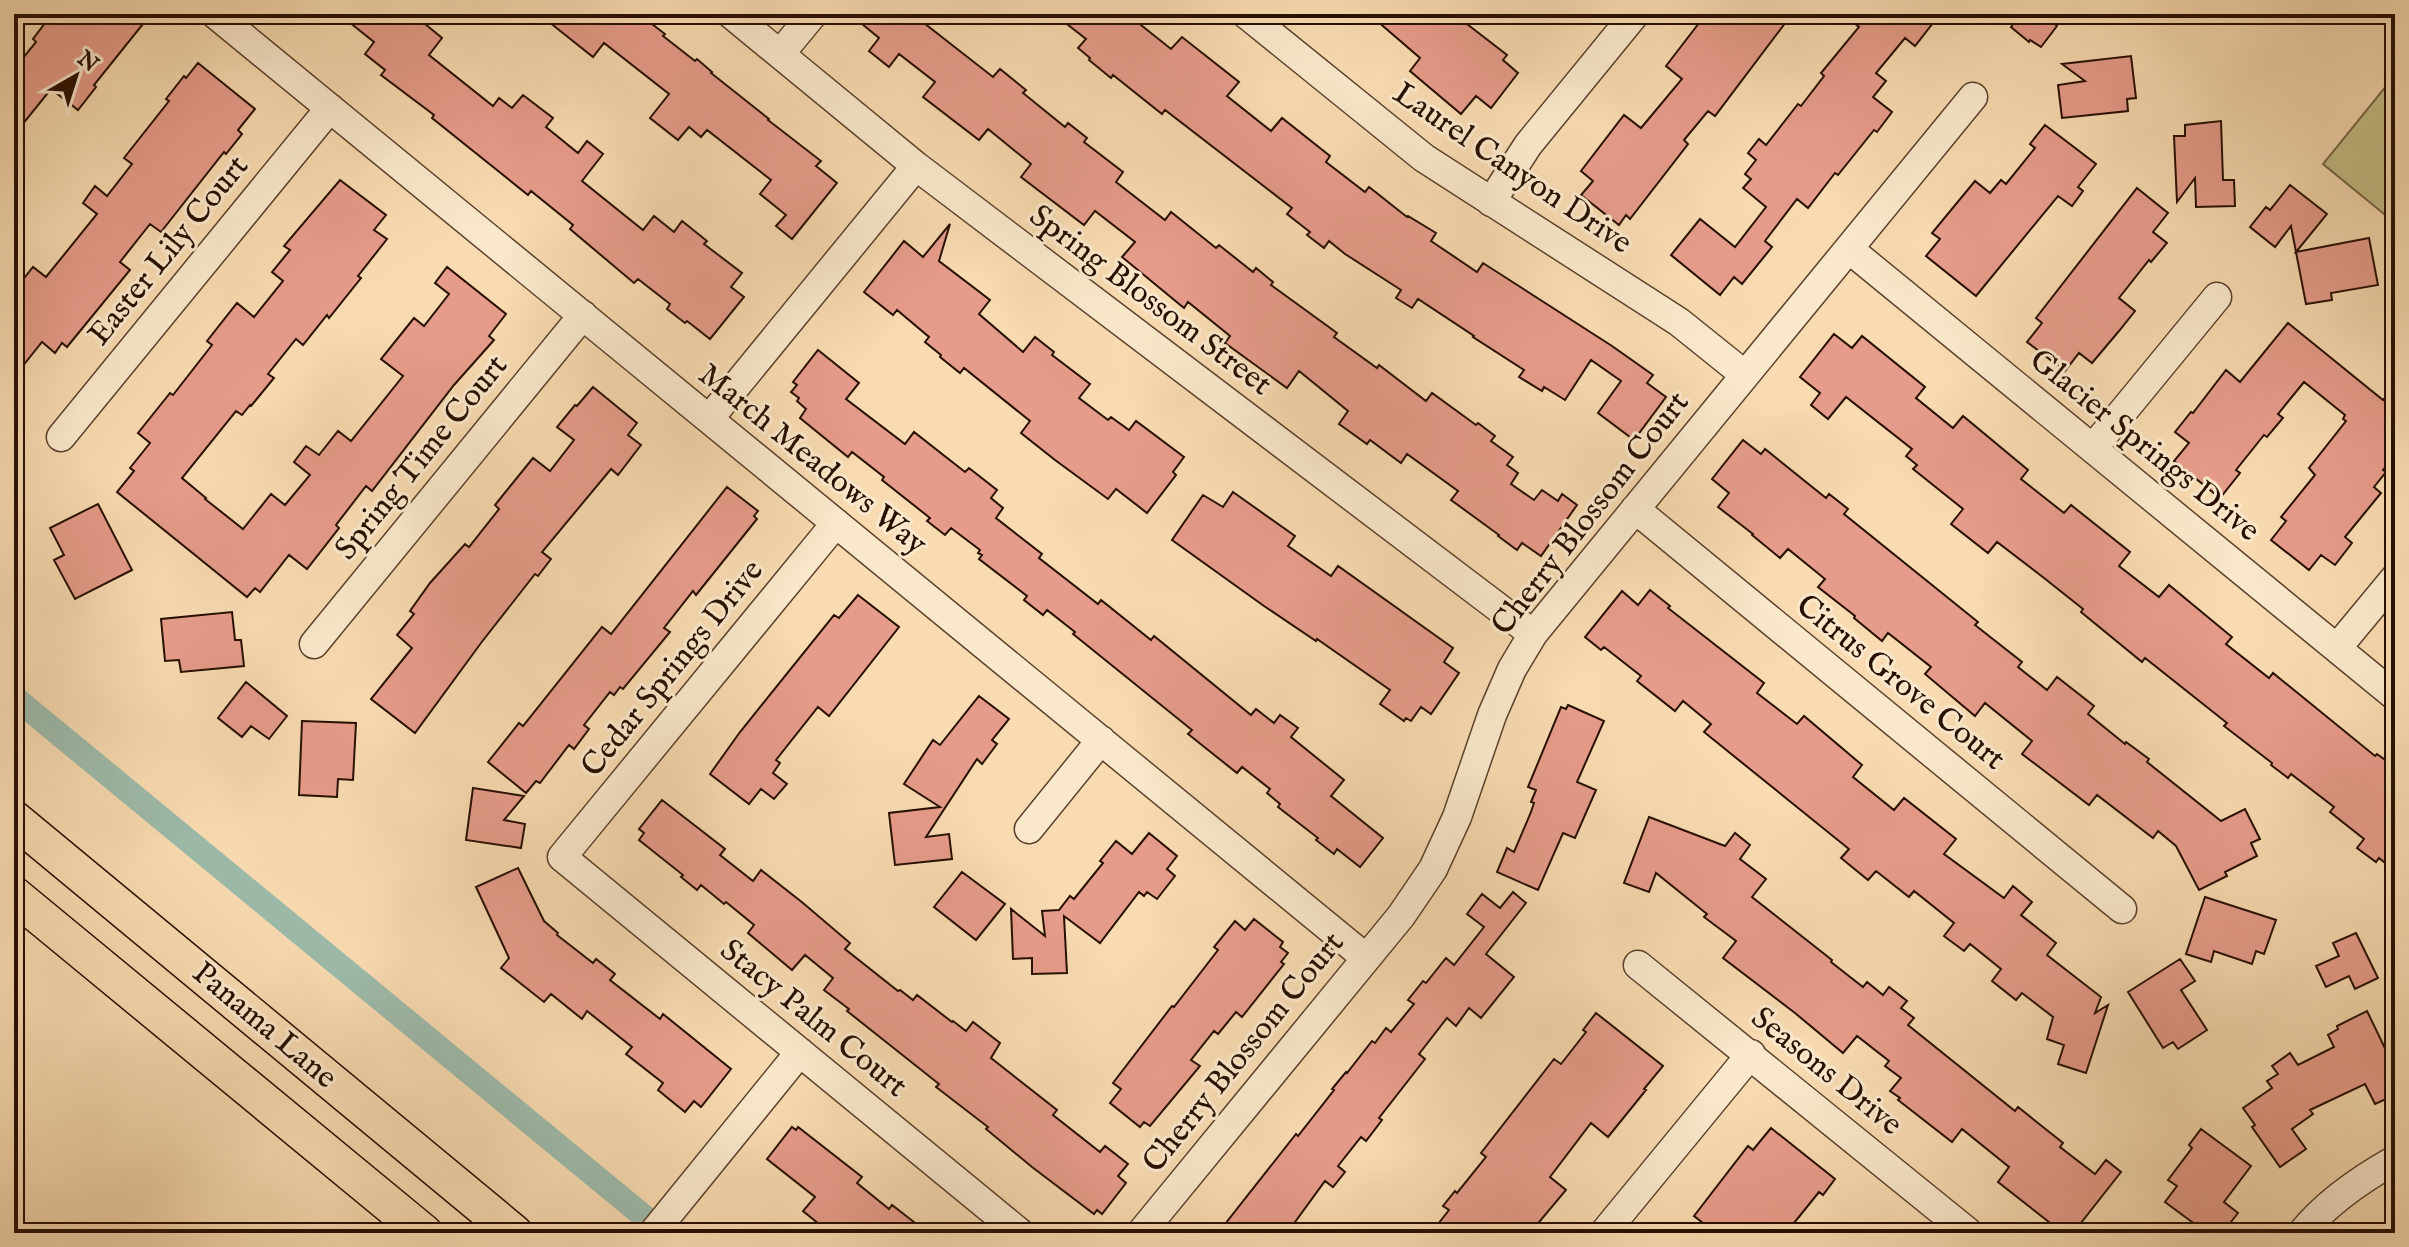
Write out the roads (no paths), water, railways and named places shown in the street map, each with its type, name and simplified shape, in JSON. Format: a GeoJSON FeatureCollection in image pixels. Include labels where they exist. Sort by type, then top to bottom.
{"type":"FeatureCollection","features":[{"type":"Feature","properties":{"kind":"main road","name":"Panama Lane"},"geometry":{"type":"LineString","coordinates":[[14,819],[32,850],[514,1233]]}},
{"type":"Feature","properties":{"kind":"main road","name":"Panama Lane"},"geometry":{"type":"LineString","coordinates":[[14,895],[424,1233]]}},
{"type":"Feature","properties":{"kind":"street","name":"March Meadows Way"},"geometry":{"type":"LineString","coordinates":[[215,14],[1366,958]]}},
{"type":"Feature","properties":{"kind":"street","name":"Spring Blossom Street"},"geometry":{"type":"LineString","coordinates":[[731,14],[916,166],[1533,634]]}},
{"type":"Feature","properties":{"kind":"street"},"geometry":{"type":"LineString","coordinates":[[780,54],[813,14]]}},
{"type":"Feature","properties":{"kind":"street","name":"Laurel Canyon Drive"},"geometry":{"type":"LineString","coordinates":[[1246,14],[1413,150],[1679,322],[1745,375]]}},
{"type":"Feature","properties":{"kind":"street"},"geometry":{"type":"LineString","coordinates":[[1491,202],[1528,145],[1635,14]]}},
{"type":"Feature","properties":{"kind":"street","name":"Cherry Blossom Court"},"geometry":{"type":"LineString","coordinates":[[1141,1233],[1401,916],[1433,869],[1457,817],[1507,681],[1533,634],[1973,97]]}},
{"type":"Feature","properties":{"kind":"street","name":"Easter Lily Court"},"geometry":{"type":"LineString","coordinates":[[61,437],[330,108]]}},
{"type":"Feature","properties":{"kind":"street"},"geometry":{"type":"LineString","coordinates":[[709,419],[916,166]]}},
{"type":"Feature","properties":{"kind":"street","name":"Glacier Springs Drive"},"geometry":{"type":"LineString","coordinates":[[1849,249],[2395,696]]}},
{"type":"Feature","properties":{"kind":"street"},"geometry":{"type":"LineString","coordinates":[[2093,448],[2217,297]]}},
{"type":"Feature","properties":{"kind":"street","name":"Spring Time Court"},"geometry":{"type":"LineString","coordinates":[[314,644],[583,315]]}},
{"type":"Feature","properties":{"kind":"street","name":"Citrus Grove Court"},"geometry":{"type":"LineString","coordinates":[[1635,509],[2122,909]]}},
{"type":"Feature","properties":{"kind":"street","name":"Cedar Springs Drive"},"geometry":{"type":"LineString","coordinates":[[562,857],[836,523]]}},
{"type":"Feature","properties":{"kind":"street"},"geometry":{"type":"LineString","coordinates":[[2337,648],[2395,578]]}},
{"type":"Feature","properties":{"kind":"street"},"geometry":{"type":"LineString","coordinates":[[1029,829],[1101,740]]}},
{"type":"Feature","properties":{"kind":"street","name":"Stacy Palm Court"},"geometry":{"type":"LineString","coordinates":[[562,857],[1020,1233]]}},
{"type":"Feature","properties":{"kind":"street","name":"Seasons Drive"},"geometry":{"type":"LineString","coordinates":[[1638,965],[1969,1233]]}},
{"type":"Feature","properties":{"kind":"street"},"geometry":{"type":"LineString","coordinates":[[653,1233],[800,1052]]}},
{"type":"Feature","properties":{"kind":"street"},"geometry":{"type":"LineString","coordinates":[[1604,1233],[1751,1054]]}},
{"type":"Feature","properties":{"kind":"street"},"geometry":{"type":"LineString","coordinates":[[2302,1233],[2336,1199],[2395,1160]]}},
{"type":"Feature","properties":{"kind":"waterway"},"geometry":{"type":"LineString","coordinates":[[14,697],[664,1233]]}}]}
